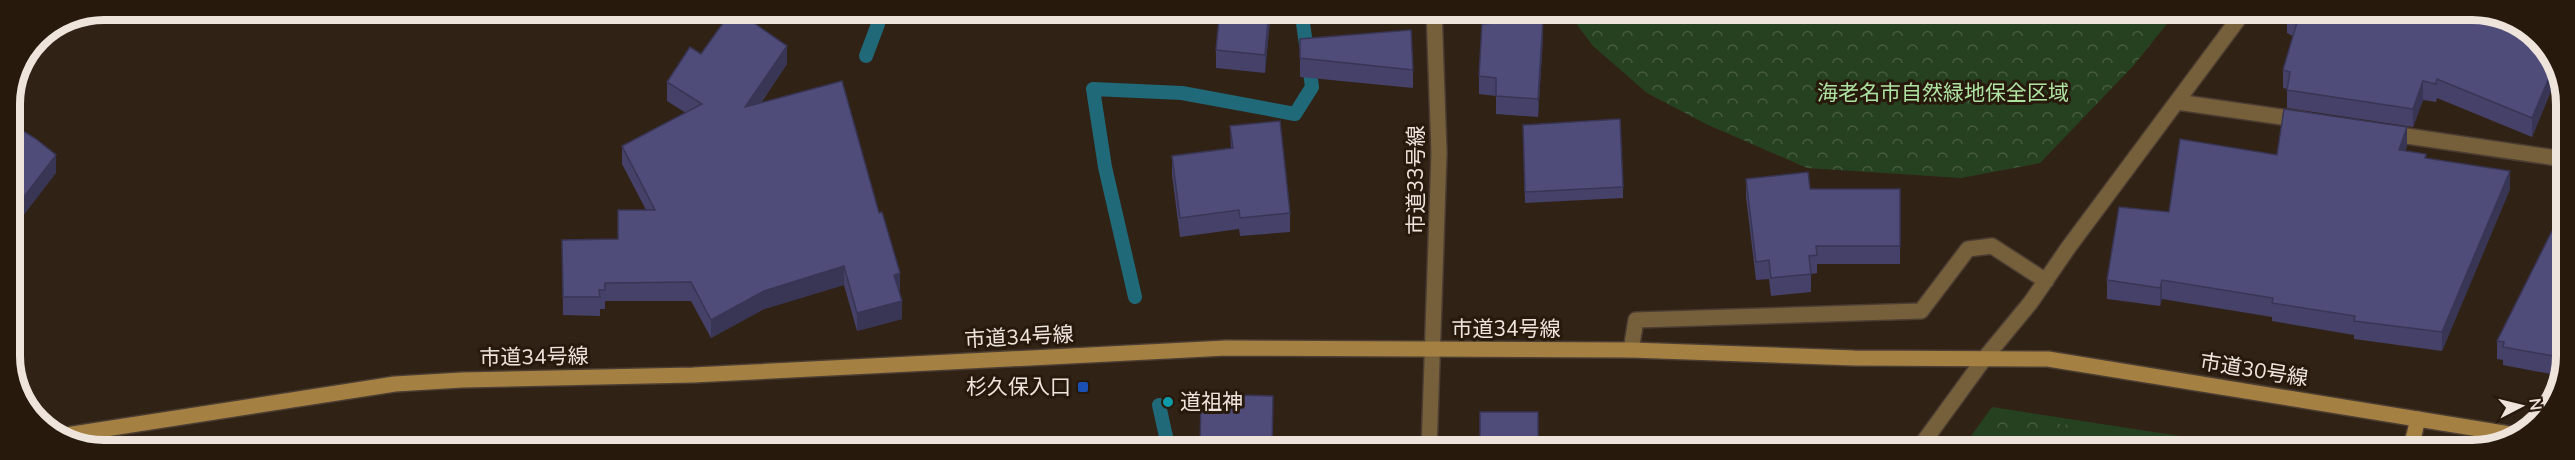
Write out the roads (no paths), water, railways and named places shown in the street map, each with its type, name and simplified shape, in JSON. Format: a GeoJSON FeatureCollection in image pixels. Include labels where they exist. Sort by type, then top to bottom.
{"type":"FeatureCollection","features":[{"type":"Feature","properties":{"kind":"street","name":"市道33号線"},"geometry":{"type":"LineString","coordinates":[[1429,440],[1439,153],[1434,20]]}},
{"type":"Feature","properties":{"kind":"street"},"geometry":{"type":"LineString","coordinates":[[1925,440],[1984,359],[2046,281],[2068,248],[2238,20]]}},
{"type":"Feature","properties":{"kind":"street"},"geometry":{"type":"LineString","coordinates":[[2178,102],[2316,122]]}},
{"type":"Feature","properties":{"kind":"street"},"geometry":{"type":"LineString","coordinates":[[2375,131],[2556,157]]}},
{"type":"Feature","properties":{"kind":"street"},"geometry":{"type":"LineString","coordinates":[[1631,350],[1636,320],[1921,310],[1968,249],[1992,246],[2046,281]]}},
{"type":"Feature","properties":{"kind":"street","name":"市道34号線"},"geometry":{"type":"LineString","coordinates":[[72,434],[395,384],[462,380],[693,375],[1226,348],[1631,350],[1864,358],[1984,359]]}},
{"type":"Feature","properties":{"kind":"street","name":"市道30号線"},"geometry":{"type":"LineString","coordinates":[[1984,359],[2048,359],[2505,433]]}},
{"type":"Feature","properties":{"kind":"street"},"geometry":{"type":"LineString","coordinates":[[2413,440],[2418,419]]}},
{"type":"Feature","properties":{"kind":"waterway"},"geometry":{"type":"LineString","coordinates":[[866,56],[879,20]]}},
{"type":"Feature","properties":{"kind":"waterway"},"geometry":{"type":"LineString","coordinates":[[1135,297],[1105,167],[1093,89],[1182,93],[1295,114],[1312,87],[1303,20]]}},
{"type":"Feature","properties":{"kind":"waterway"},"geometry":{"type":"LineString","coordinates":[[1159,405],[1167,440]]}},
{"type":"Feature","properties":{"kind":"place","name":"杉久保入口"},"geometry":{"type":"Point","coordinates":[1083,387]}},
{"type":"Feature","properties":{"kind":"place","name":"道祖神"},"geometry":{"type":"Point","coordinates":[1168,402]}},
{"type":"Feature","properties":{"kind":"park label","name":"海老名市自然緑地保全区域"},"geometry":{"type":"Point","coordinates":[1943,93]}}]}
